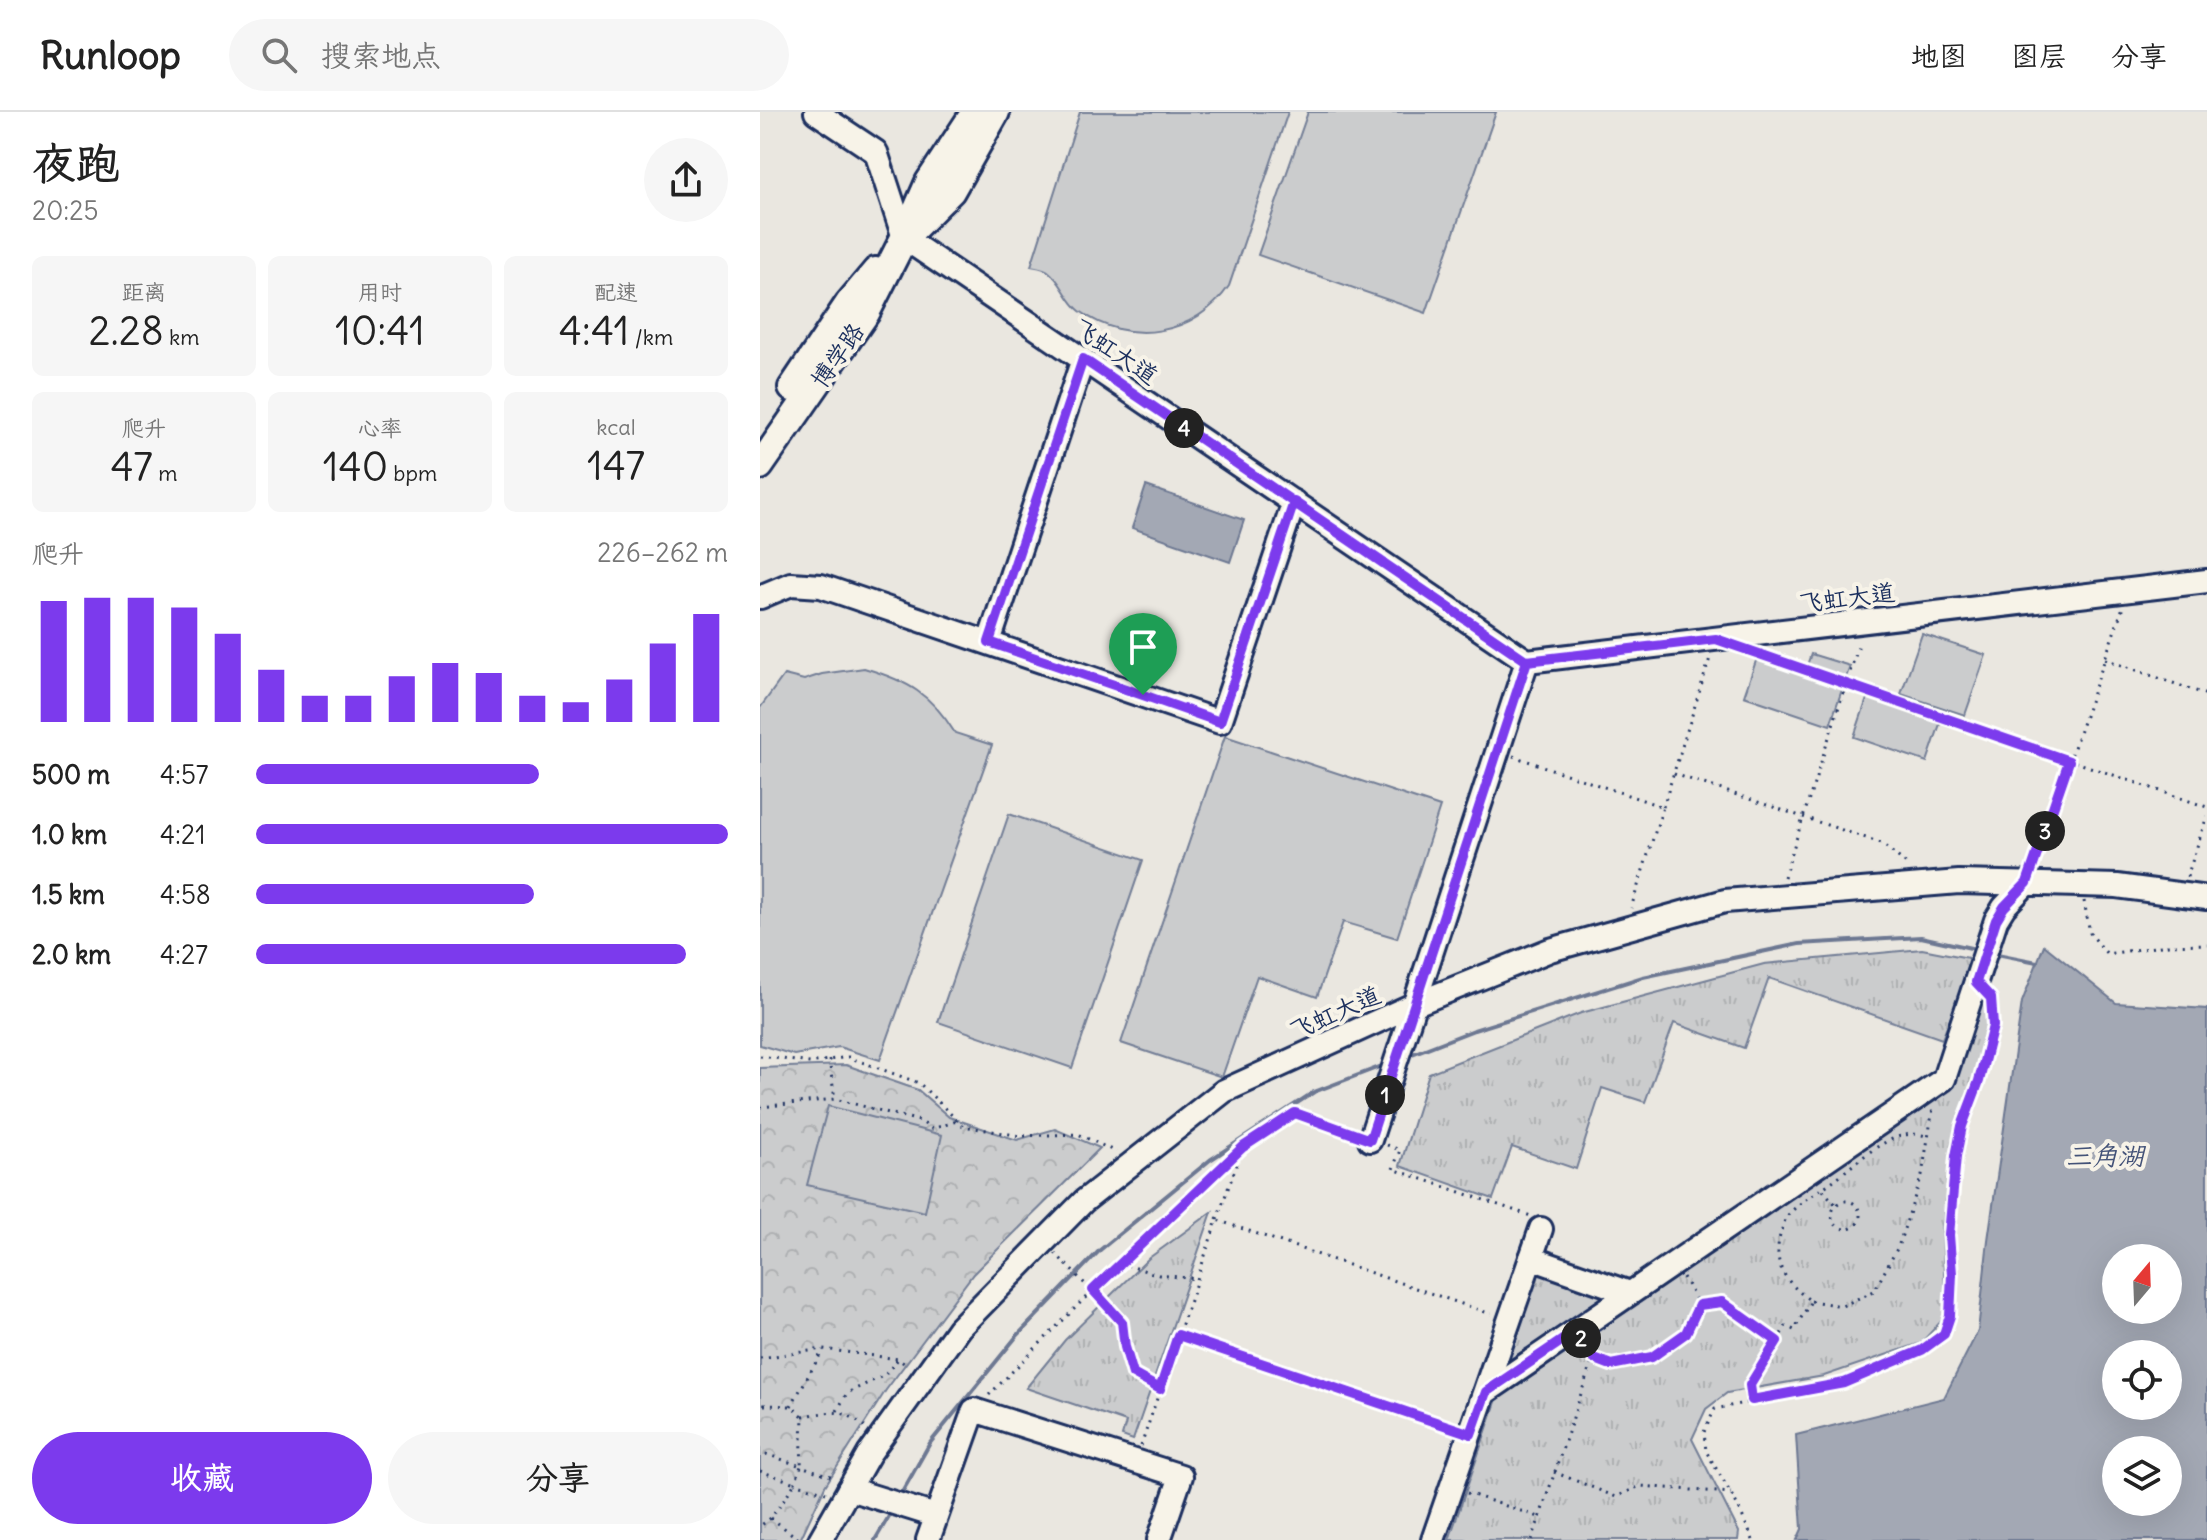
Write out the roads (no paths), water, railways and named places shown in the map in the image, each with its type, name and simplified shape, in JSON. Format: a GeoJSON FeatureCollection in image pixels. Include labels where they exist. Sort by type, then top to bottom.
{"type":"FeatureCollection","features":[{"type":"Feature","properties":{"kind":"main road","name":"博学路"},"geometry":{"type":"LineString","coordinates":[[760,466],[866,313],[929,182],[975,112]]}},
{"type":"Feature","properties":{"kind":"main road","name":"博学路"},"geometry":{"type":"LineString","coordinates":[[760,434],[849,303],[904,238],[951,191],[996,112]]}},
{"type":"Feature","properties":{"kind":"street"},"geometry":{"type":"LineString","coordinates":[[816,112],[876,152],[904,238]]}},
{"type":"Feature","properties":{"kind":"street","name":"飞虹大道"},"geometry":{"type":"LineString","coordinates":[[904,238],[1527,661],[2207,581]]}},
{"type":"Feature","properties":{"kind":"street"},"geometry":{"type":"LineString","coordinates":[[989,642],[1083,359]]}},
{"type":"Feature","properties":{"kind":"street"},"geometry":{"type":"LineString","coordinates":[[760,597],[791,584],[821,586],[1220,722],[1294,502]]}},
{"type":"Feature","properties":{"kind":"street"},"geometry":{"type":"LineString","coordinates":[[1370,1140],[1527,661]]}},
{"type":"Feature","properties":{"kind":"street","name":"飞虹大道"},"geometry":{"type":"LineString","coordinates":[[820,1540],[879,1440],[959,1328],[1084,1201],[1224,1091],[1413,1005],[1550,950],[1725,901],[1959,882],[2117,886],[2207,898]]}},
{"type":"Feature","properties":{"kind":"street"},"geometry":{"type":"LineString","coordinates":[[1486,1392],[1675,1263],[1815,1180],[1944,1079],[1996,920],[2027,883]]}},
{"type":"Feature","properties":{"kind":"street"},"geometry":{"type":"LineString","coordinates":[[1433,1540],[1541,1229]]}},
{"type":"Feature","properties":{"kind":"street"},"geometry":{"type":"LineString","coordinates":[[1531,1258],[1630,1293]]}},
{"type":"Feature","properties":{"kind":"street"},"geometry":{"type":"LineString","coordinates":[[928,1540],[974,1410],[1181,1476],[1159,1540]]}},
{"type":"Feature","properties":{"kind":"street"},"geometry":{"type":"LineString","coordinates":[[849,1489],[936,1516]]}},
{"type":"Feature","properties":{"kind":"water"},"geometry":{"type":"Polygon","coordinates":[[[1146,486],[1244,520],[1230,562],[1132,528],[1146,486]]]}},
{"type":"Feature","properties":{"kind":"water","name":"三角湖"},"geometry":{"type":"Polygon","coordinates":[[[2044,945],[2116,1003],[2207,1009],[2207,1540],[1797,1540],[1802,1529],[1796,1435],[1944,1398],[1978,1331],[2022,1002],[2044,945]]]}},
{"type":"Feature","properties":{"kind":"waterway"},"geometry":{"type":"LineString","coordinates":[[1407,1056],[1474,1030],[1643,977],[1799,944],[1921,937],[1980,950]]}},
{"type":"Feature","properties":{"kind":"waterway"},"geometry":{"type":"LineString","coordinates":[[1992,953],[2037,962]]}},
{"type":"Feature","properties":{"kind":"waterway"},"geometry":{"type":"LineString","coordinates":[[900,1496],[930,1443],[1017,1336],[1100,1250],[1210,1160],[1314,1092],[1387,1064]]}},
{"type":"Feature","properties":{"kind":"waterway"},"geometry":{"type":"LineString","coordinates":[[875,1540],[892,1511]]}}]}
